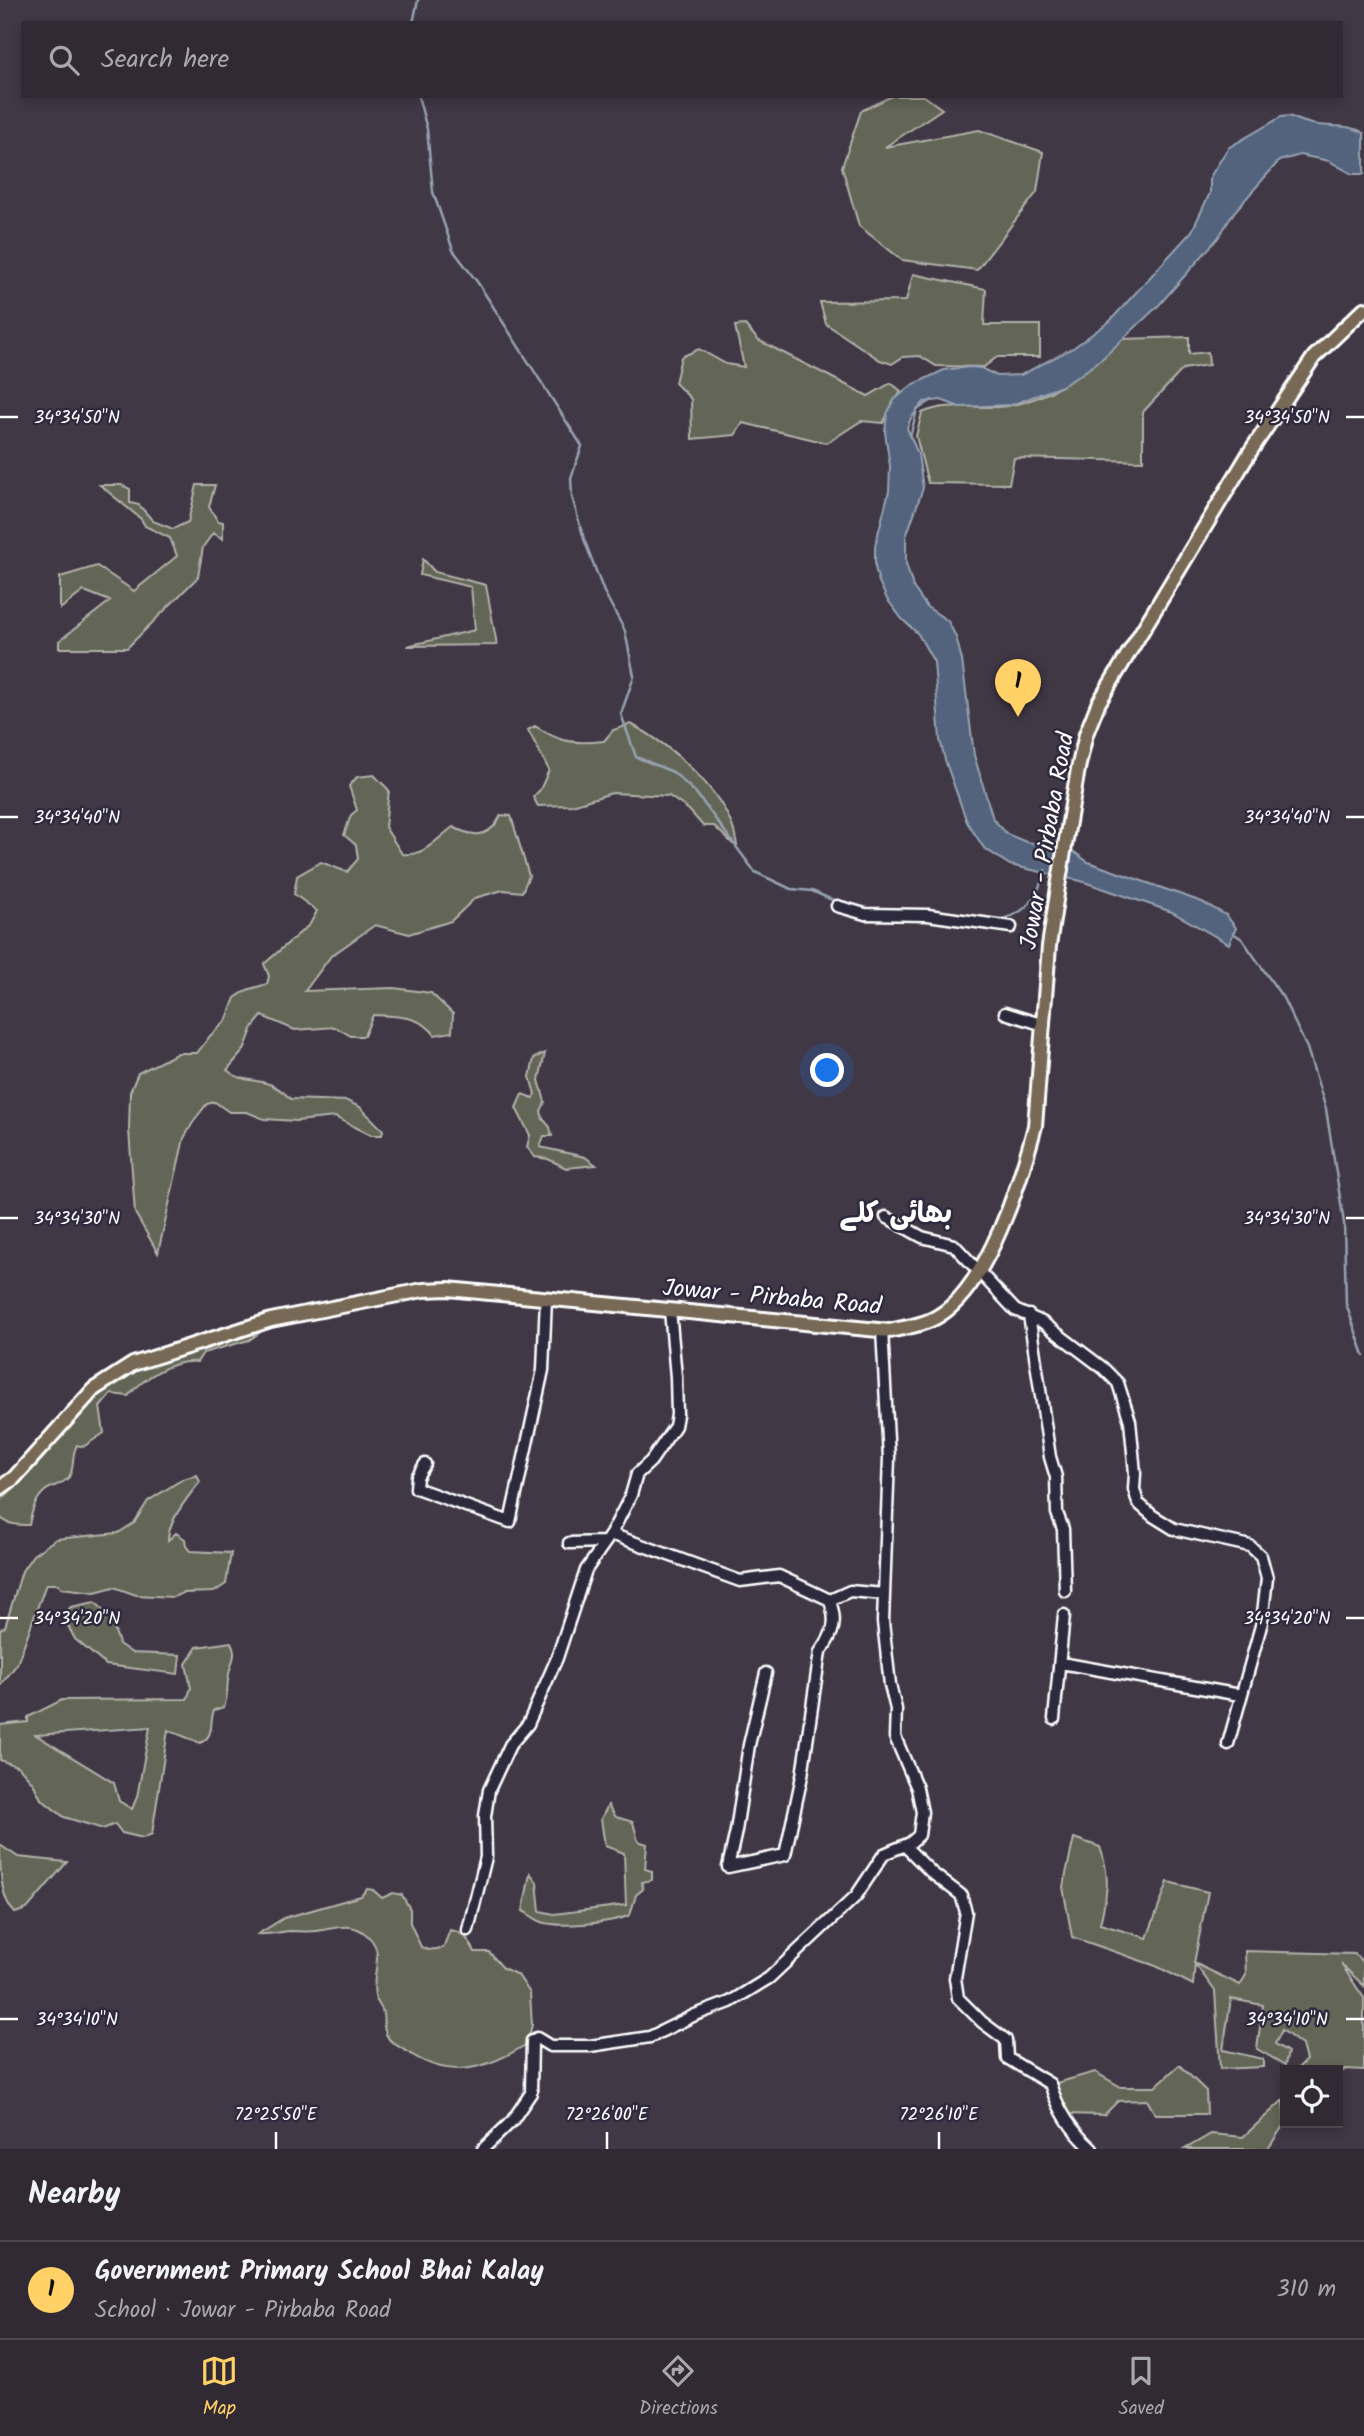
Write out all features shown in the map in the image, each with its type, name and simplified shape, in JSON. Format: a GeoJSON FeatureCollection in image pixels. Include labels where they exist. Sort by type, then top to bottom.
{"type":"FeatureCollection","features":[{"type":"Feature","properties":{"kind":"main road","name":"Jowar - Pirbaba Road"},"geometry":{"type":"LineString","coordinates":[[0,1489],[14,1478],[94,1389],[132,1364],[271,1321],[423,1290],[448,1289],[882,1330],[918,1325],[940,1315],[961,1296],[980,1270],[1001,1225],[1035,1126],[1049,946],[1078,769],[1086,734],[1098,704],[1250,452],[1314,357],[1364,309]]}},
{"type":"Feature","properties":{"kind":"street"},"geometry":{"type":"LineString","coordinates":[[837,906],[865,914],[928,915],[1011,927]]}},
{"type":"Feature","properties":{"kind":"street"},"geometry":{"type":"LineString","coordinates":[[1005,1013],[1044,1025]]}},
{"type":"Feature","properties":{"kind":"street"},"geometry":{"type":"LineString","coordinates":[[886,1217],[922,1237],[954,1245],[1015,1310],[1029,1315],[1072,1343],[1118,1383],[1130,1421],[1135,1473],[1133,1489],[1138,1503],[1174,1529],[1250,1546],[1261,1556],[1267,1578],[1262,1622],[1228,1744]]}},
{"type":"Feature","properties":{"kind":"street"},"geometry":{"type":"LineString","coordinates":[[425,1464],[417,1477],[416,1488],[510,1522],[543,1370],[545,1298]]}},
{"type":"Feature","properties":{"kind":"street"},"geometry":{"type":"LineString","coordinates":[[468,1930],[486,1857],[486,1801],[492,1783],[510,1745],[528,1724],[557,1658],[586,1570],[608,1538],[631,1495],[637,1474],[651,1461],[675,1426],[676,1377],[670,1310]]}},
{"type":"Feature","properties":{"kind":"street"},"geometry":{"type":"LineString","coordinates":[[1029,1315],[1050,1457],[1056,1477],[1057,1513],[1063,1529],[1065,1591]]}},
{"type":"Feature","properties":{"kind":"street"},"geometry":{"type":"LineString","coordinates":[[483,2149],[512,2121],[531,2092],[532,2041],[537,2038],[550,2046],[590,2046],[650,2037],[695,2015],[730,2002],[769,1978],[856,1896],[884,1854],[905,1846],[919,1835],[922,1812],[917,1788],[895,1737],[896,1709],[890,1685],[883,1622],[889,1458],[882,1330]]}},
{"type":"Feature","properties":{"kind":"street"},"geometry":{"type":"LineString","coordinates":[[569,1543],[608,1538],[740,1581],[779,1576],[830,1600],[835,1614],[833,1636],[820,1652],[802,1776],[785,1855],[728,1867],[766,1673]]}},
{"type":"Feature","properties":{"kind":"street"},"geometry":{"type":"LineString","coordinates":[[830,1600],[850,1591],[884,1594]]}},
{"type":"Feature","properties":{"kind":"street"},"geometry":{"type":"LineString","coordinates":[[1055,1719],[1064,1615]]}},
{"type":"Feature","properties":{"kind":"street"},"geometry":{"type":"LineString","coordinates":[[1061,1663],[1240,1695]]}},
{"type":"Feature","properties":{"kind":"street"},"geometry":{"type":"LineString","coordinates":[[905,1846],[932,1873],[961,1895],[966,1912],[955,1978],[958,1998],[982,2022],[1006,2040],[1007,2058],[1050,2084],[1058,2109],[1078,2137],[1092,2149]]}},
{"type":"Feature","properties":{"kind":"green space"},"geometry":{"type":"Polygon","coordinates":[[[888,98],[927,98],[942,109],[885,147],[979,130],[1043,152],[1037,192],[977,270],[902,260],[859,226],[842,167],[861,111],[888,98]]]}},
{"type":"Feature","properties":{"kind":"green space"},"geometry":{"type":"Polygon","coordinates":[[[913,274],[986,289],[984,325],[1040,325],[1040,357],[997,357],[984,367],[936,366],[920,356],[903,357],[892,364],[880,360],[826,324],[820,302],[906,301],[913,274]]]}},
{"type":"Feature","properties":{"kind":"green space"},"geometry":{"type":"Polygon","coordinates":[[[745,325],[758,340],[868,396],[891,383],[901,391],[883,423],[861,421],[827,443],[743,423],[735,435],[692,439],[691,399],[675,383],[681,357],[699,349],[726,364],[744,367],[735,326],[745,325]]]}},
{"type":"Feature","properties":{"kind":"green space"},"geometry":{"type":"Polygon","coordinates":[[[1189,337],[1189,354],[1208,352],[1209,365],[1183,369],[1143,412],[1143,461],[1014,458],[1009,484],[928,483],[916,436],[922,413],[959,406],[1015,405],[1049,393],[1065,384],[1095,363],[1122,339],[1189,337]]]}},
{"type":"Feature","properties":{"kind":"green space"},"geometry":{"type":"Polygon","coordinates":[[[100,485],[122,485],[130,489],[130,503],[139,505],[153,521],[173,529],[188,522],[197,485],[215,485],[209,507],[218,521],[223,522],[223,539],[213,533],[203,547],[198,577],[127,648],[59,648],[59,641],[110,601],[84,591],[60,609],[60,577],[97,566],[134,591],[177,556],[170,538],[145,526],[141,519],[100,485]]]}},
{"type":"Feature","properties":{"kind":"green space"},"geometry":{"type":"Polygon","coordinates":[[[423,559],[435,572],[486,585],[497,645],[407,646],[475,630],[471,587],[420,575],[423,559]]]}},
{"type":"Feature","properties":{"kind":"green space"},"geometry":{"type":"Polygon","coordinates":[[[631,724],[664,745],[698,774],[724,809],[737,845],[714,826],[703,826],[689,810],[669,796],[612,793],[572,805],[538,806],[533,797],[540,790],[549,770],[528,730],[535,726],[560,739],[593,742],[604,741],[613,730],[631,724]]]}},
{"type":"Feature","properties":{"kind":"green space"},"geometry":{"type":"Polygon","coordinates":[[[374,775],[389,790],[385,827],[402,854],[423,850],[453,827],[468,833],[481,834],[492,828],[501,815],[511,816],[529,876],[522,892],[503,890],[475,898],[451,921],[409,934],[375,925],[331,956],[305,991],[394,988],[431,993],[453,1014],[452,1032],[435,1035],[415,1020],[373,1015],[364,1036],[351,1036],[335,1027],[295,1030],[262,1016],[253,1027],[244,1050],[227,1070],[241,1078],[273,1086],[291,1099],[347,1101],[360,1107],[383,1130],[382,1135],[371,1135],[335,1117],[297,1121],[264,1119],[247,1112],[229,1112],[215,1102],[207,1104],[184,1138],[158,1253],[135,1213],[129,1130],[130,1092],[138,1073],[178,1053],[197,1053],[226,1021],[235,998],[247,990],[267,984],[269,976],[264,964],[310,924],[317,911],[294,894],[297,876],[321,862],[347,872],[358,859],[356,845],[344,835],[351,815],[357,810],[349,786],[357,777],[374,775]]]}},
{"type":"Feature","properties":{"kind":"green space"},"geometry":{"type":"Polygon","coordinates":[[[545,1053],[539,1080],[545,1102],[541,1111],[552,1136],[544,1136],[540,1147],[585,1157],[596,1165],[566,1168],[548,1159],[535,1157],[527,1147],[530,1135],[516,1108],[522,1094],[533,1098],[535,1094],[530,1077],[534,1058],[545,1053]]]}},
{"type":"Feature","properties":{"kind":"green space"},"geometry":{"type":"Polygon","coordinates":[[[268,1327],[249,1340],[203,1353],[197,1362],[178,1364],[159,1371],[142,1382],[128,1396],[111,1394],[100,1407],[104,1433],[83,1447],[77,1445],[69,1477],[42,1494],[34,1507],[29,1525],[17,1525],[0,1517],[0,1501],[35,1466],[82,1410],[107,1387],[124,1375],[163,1357],[268,1327]]]}},
{"type":"Feature","properties":{"kind":"green space"},"geometry":{"type":"Polygon","coordinates":[[[197,1475],[200,1482],[175,1517],[168,1540],[176,1533],[185,1539],[190,1551],[231,1553],[226,1584],[214,1592],[183,1593],[173,1597],[136,1595],[114,1587],[95,1592],[46,1584],[17,1664],[0,1686],[0,1629],[5,1627],[22,1571],[33,1555],[56,1539],[118,1533],[134,1523],[148,1501],[183,1479],[197,1475]]]}},
{"type":"Feature","properties":{"kind":"green space"},"geometry":{"type":"Polygon","coordinates":[[[95,1602],[110,1621],[119,1644],[132,1653],[180,1655],[178,1674],[106,1665],[75,1639],[67,1624],[67,1611],[71,1607],[95,1602]]]}},
{"type":"Feature","properties":{"kind":"green space"},"geometry":{"type":"Polygon","coordinates":[[[231,1642],[234,1655],[228,1678],[226,1703],[224,1707],[214,1710],[210,1733],[200,1743],[168,1730],[152,1834],[143,1838],[122,1833],[115,1824],[103,1829],[64,1817],[41,1799],[33,1783],[19,1767],[0,1760],[0,1725],[28,1722],[28,1717],[62,1700],[187,1699],[191,1688],[186,1664],[197,1647],[231,1642]],[[150,1727],[36,1735],[114,1783],[119,1801],[132,1809],[137,1797],[150,1727]]]}},
{"type":"Feature","properties":{"kind":"green space"},"geometry":{"type":"Polygon","coordinates":[[[608,1805],[616,1817],[633,1822],[638,1841],[647,1844],[645,1869],[652,1871],[652,1880],[642,1882],[643,1889],[636,1895],[630,1915],[599,1922],[561,1925],[542,1922],[523,1911],[530,1873],[537,1882],[540,1911],[554,1914],[626,1905],[624,1853],[605,1846],[601,1819],[608,1805]]]}},
{"type":"Feature","properties":{"kind":"green space"},"geometry":{"type":"Polygon","coordinates":[[[1074,1838],[1100,1847],[1106,1867],[1107,1885],[1100,1924],[1147,1938],[1168,1882],[1208,1892],[1194,1963],[1240,1985],[1246,1975],[1245,1951],[1355,1954],[1364,1964],[1364,1986],[1341,1964],[1364,1998],[1364,2070],[1343,2071],[1343,2065],[1301,2065],[1306,2060],[1302,2045],[1282,2030],[1275,2044],[1288,2052],[1285,2065],[1257,2049],[1263,2005],[1231,1999],[1223,2050],[1263,2059],[1263,2067],[1220,2069],[1215,1991],[1195,1964],[1193,1985],[1156,1966],[1072,1937],[1063,1887],[1074,1838]]]}},
{"type":"Feature","properties":{"kind":"green space"},"geometry":{"type":"Polygon","coordinates":[[[0,1845],[18,1857],[67,1862],[27,1909],[15,1913],[6,1900],[4,1891],[0,1845]]]}},
{"type":"Feature","properties":{"kind":"green space"},"geometry":{"type":"Polygon","coordinates":[[[367,1889],[373,1890],[382,1898],[393,1893],[402,1895],[410,1909],[410,1923],[421,1947],[428,1950],[443,1948],[450,1930],[455,1931],[466,1937],[475,1952],[489,1952],[503,1968],[518,1975],[530,1993],[532,2025],[527,2044],[497,2060],[468,2068],[454,2069],[424,2061],[393,2043],[385,2033],[382,2010],[376,2000],[374,1987],[377,1954],[371,1939],[363,1932],[347,1927],[258,1934],[284,1918],[361,1896],[367,1889]]]}},
{"type":"Feature","properties":{"kind":"green space"},"geometry":{"type":"Polygon","coordinates":[[[1179,2065],[1206,2091],[1207,2114],[1155,2114],[1147,2100],[1118,2101],[1104,2115],[1065,2114],[1053,2084],[1095,2072],[1121,2087],[1155,2087],[1179,2065]]]}},
{"type":"Feature","properties":{"kind":"green space"},"geometry":{"type":"Polygon","coordinates":[[[1280,2103],[1282,2128],[1268,2149],[1185,2149],[1211,2134],[1243,2137],[1280,2103]]]}},
{"type":"Feature","properties":{"kind":"water"},"geometry":{"type":"Polygon","coordinates":[[[1289,116],[1311,124],[1347,127],[1364,133],[1364,174],[1352,174],[1329,161],[1300,155],[1279,161],[1235,211],[1218,238],[1159,305],[1083,373],[1062,386],[1011,405],[960,407],[941,400],[924,402],[911,418],[907,428],[918,454],[923,488],[906,537],[906,563],[913,587],[927,607],[948,621],[956,637],[962,660],[974,755],[993,819],[1007,834],[1026,842],[1058,846],[1074,852],[1088,862],[1202,902],[1226,915],[1236,928],[1229,944],[1172,912],[1081,881],[1010,865],[984,848],[967,822],[945,760],[940,740],[934,662],[918,634],[887,599],[875,567],[875,546],[889,491],[890,466],[885,432],[887,414],[894,400],[912,385],[944,370],[970,367],[981,368],[997,376],[1021,375],[1073,348],[1110,321],[1192,231],[1210,193],[1210,177],[1228,148],[1281,117],[1289,116]]]}},
{"type":"Feature","properties":{"kind":"waterway"},"geometry":{"type":"LineString","coordinates":[[413,21],[418,0]]}},
{"type":"Feature","properties":{"kind":"waterway"},"geometry":{"type":"LineString","coordinates":[[419,98],[427,129],[433,192],[453,250],[478,283],[582,446],[571,478],[572,497],[604,592],[625,631],[634,676],[621,714],[636,757],[673,772],[696,793],[755,872],[791,889],[812,891],[837,902]]}},
{"type":"Feature","properties":{"kind":"waterway"},"geometry":{"type":"LineString","coordinates":[[910,437],[917,410],[932,400]]}},
{"type":"Feature","properties":{"kind":"waterway"},"geometry":{"type":"LineString","coordinates":[[995,920],[1014,915],[1029,904],[1045,870]]}},
{"type":"Feature","properties":{"kind":"waterway"},"geometry":{"type":"LineString","coordinates":[[860,908],[881,910]]}},
{"type":"Feature","properties":{"kind":"waterway"},"geometry":{"type":"LineString","coordinates":[[1233,933],[1242,939],[1283,998],[1307,1048],[1326,1109],[1344,1223],[1346,1304],[1364,1355]]}},
{"type":"Feature","properties":{"kind":"place","name":"Government Primary School Bhai Kalay"},"geometry":{"type":"Point","coordinates":[1018,717]}},
{"type":"Feature","properties":{"kind":"district","name":"بھائی كلے"},"geometry":{"type":"Point","coordinates":[896,1214]}}]}
